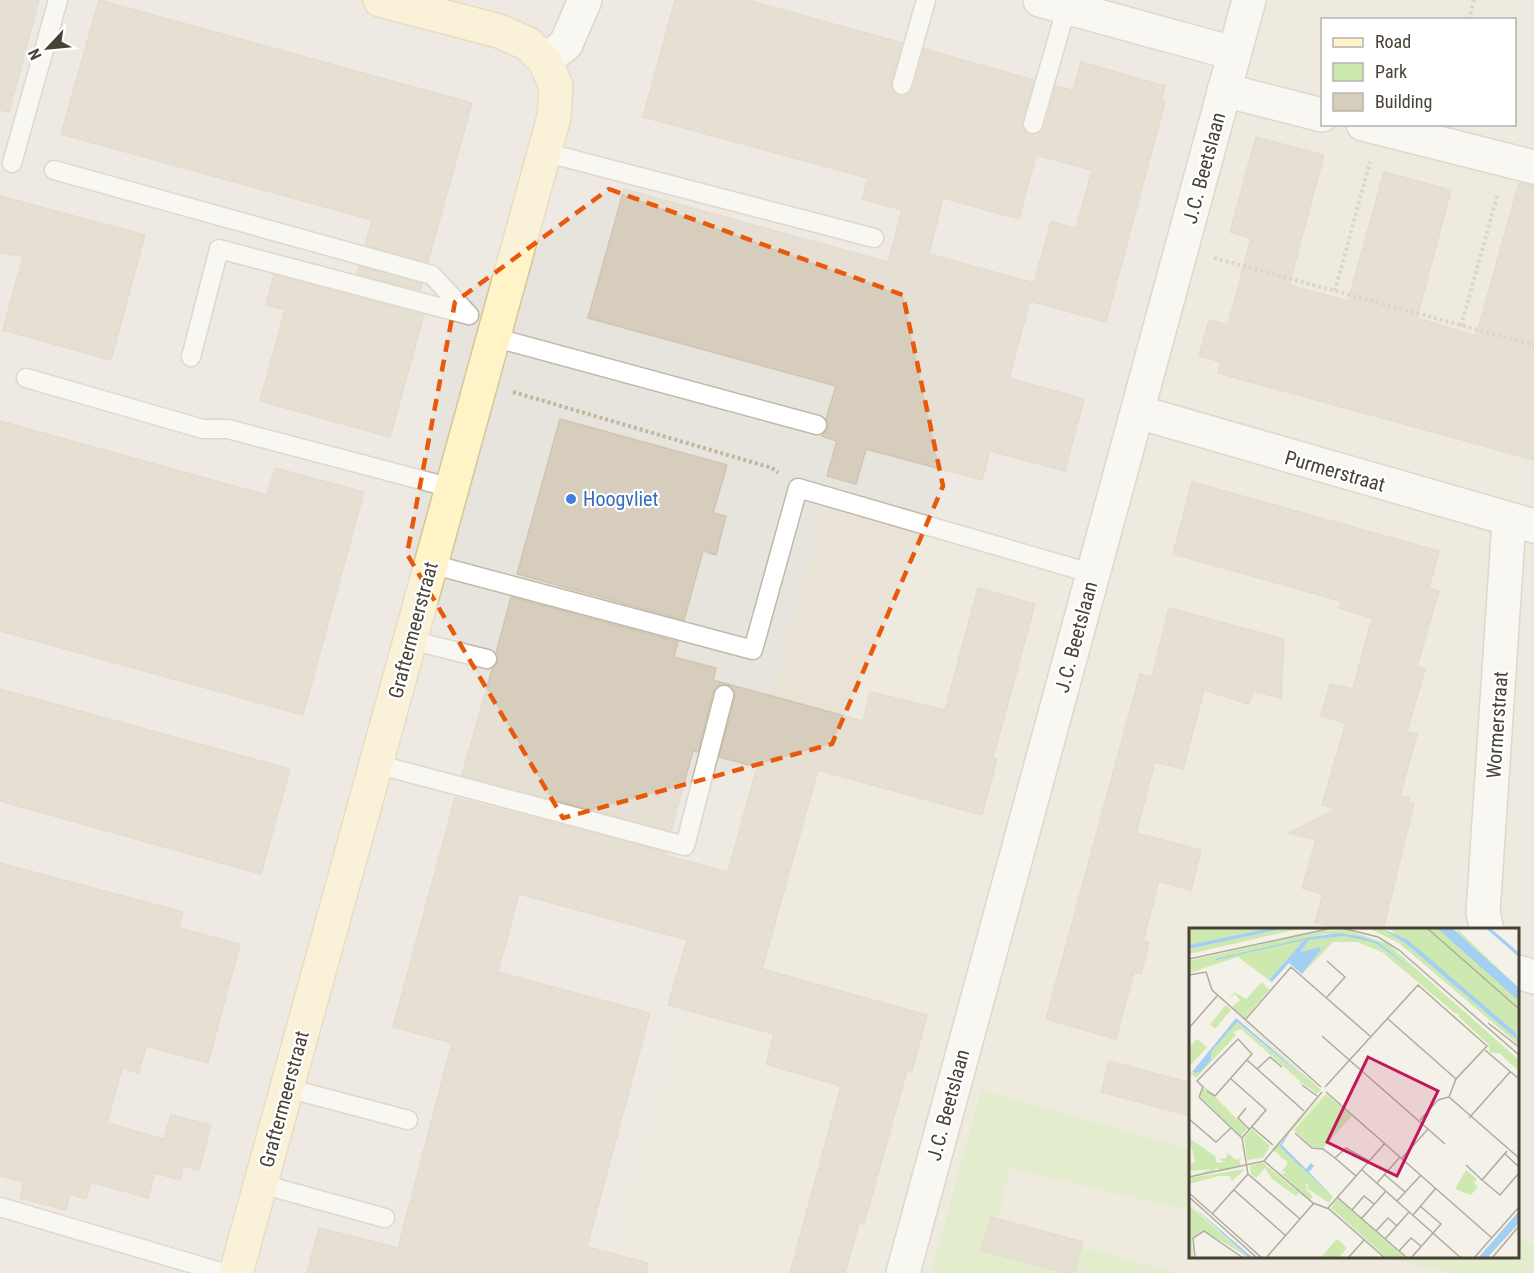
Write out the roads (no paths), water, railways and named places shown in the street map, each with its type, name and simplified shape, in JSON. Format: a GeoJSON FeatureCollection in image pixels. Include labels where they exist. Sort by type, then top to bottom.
{"type":"FeatureCollection","features":[{"type":"Feature","properties":{"kind":"street"},"geometry":{"type":"LineString","coordinates":[[380,0],[499,31],[528,44],[545,61],[566,44],[585,0]]}},
{"type":"Feature","properties":{"kind":"street","name":"J.C. Beetslaan"},"geometry":{"type":"LineString","coordinates":[[903,1273],[1249,0]]}},
{"type":"Feature","properties":{"kind":"street"},"geometry":{"type":"LineString","coordinates":[[1059,2],[1233,53]]}},
{"type":"Feature","properties":{"kind":"street","name":"Graftermeerstraat"},"geometry":{"type":"LineString","coordinates":[[236,1273],[481,382],[486,325],[554,117],[556,86],[545,61]]}},
{"type":"Feature","properties":{"kind":"street"},"geometry":{"type":"LineString","coordinates":[[1224,90],[1321,114]]}},
{"type":"Feature","properties":{"kind":"street"},"geometry":{"type":"LineString","coordinates":[[1371,127],[1520,163]]}},
{"type":"Feature","properties":{"kind":"street","name":"Purmerstraat"},"geometry":{"type":"LineString","coordinates":[[1138,412],[1521,524]]}},
{"type":"Feature","properties":{"kind":"street","name":"Wormerstraat"},"geometry":{"type":"LineString","coordinates":[[1487,928],[1483,913],[1521,524]]}},
{"type":"Feature","properties":{"kind":"street"},"geometry":{"type":"LineString","coordinates":[[1519,972],[1534,977]]}},
{"type":"Feature","properties":{"kind":"lane"},"geometry":{"type":"LineString","coordinates":[[12,163],[58,0]]}},
{"type":"Feature","properties":{"kind":"lane"},"geometry":{"type":"LineString","coordinates":[[902,85],[926,0]]}},
{"type":"Feature","properties":{"kind":"lane"},"geometry":{"type":"LineString","coordinates":[[1033,124],[1059,2]]}},
{"type":"Feature","properties":{"kind":"lane"},"geometry":{"type":"LineString","coordinates":[[544,152],[874,238]]}},
{"type":"Feature","properties":{"kind":"lane"},"geometry":{"type":"LineString","coordinates":[[54,170],[432,275],[486,325]]}},
{"type":"Feature","properties":{"kind":"lane"},"geometry":{"type":"LineString","coordinates":[[191,357],[219,249],[486,325],[817,425]]}},
{"type":"Feature","properties":{"kind":"lane"},"geometry":{"type":"LineString","coordinates":[[26,378],[203,429],[228,429],[452,488]]}},
{"type":"Feature","properties":{"kind":"lane"},"geometry":{"type":"LineString","coordinates":[[431,564],[753,650],[798,488],[1094,574]]}},
{"type":"Feature","properties":{"kind":"lane"},"geometry":{"type":"LineString","coordinates":[[410,640],[487,659]]}},
{"type":"Feature","properties":{"kind":"lane"},"geometry":{"type":"LineString","coordinates":[[376,764],[685,846],[724,695]]}},
{"type":"Feature","properties":{"kind":"lane"},"geometry":{"type":"LineString","coordinates":[[287,1088],[408,1120]]}},
{"type":"Feature","properties":{"kind":"lane"},"geometry":{"type":"LineString","coordinates":[[261,1184],[385,1218]]}},
{"type":"Feature","properties":{"kind":"lane"},"geometry":{"type":"LineString","coordinates":[[0,1207],[224,1273]]}},
{"type":"Feature","properties":{"kind":"place","name":"Hoogvliet"},"geometry":{"type":"Point","coordinates":[571,499]}}]}
